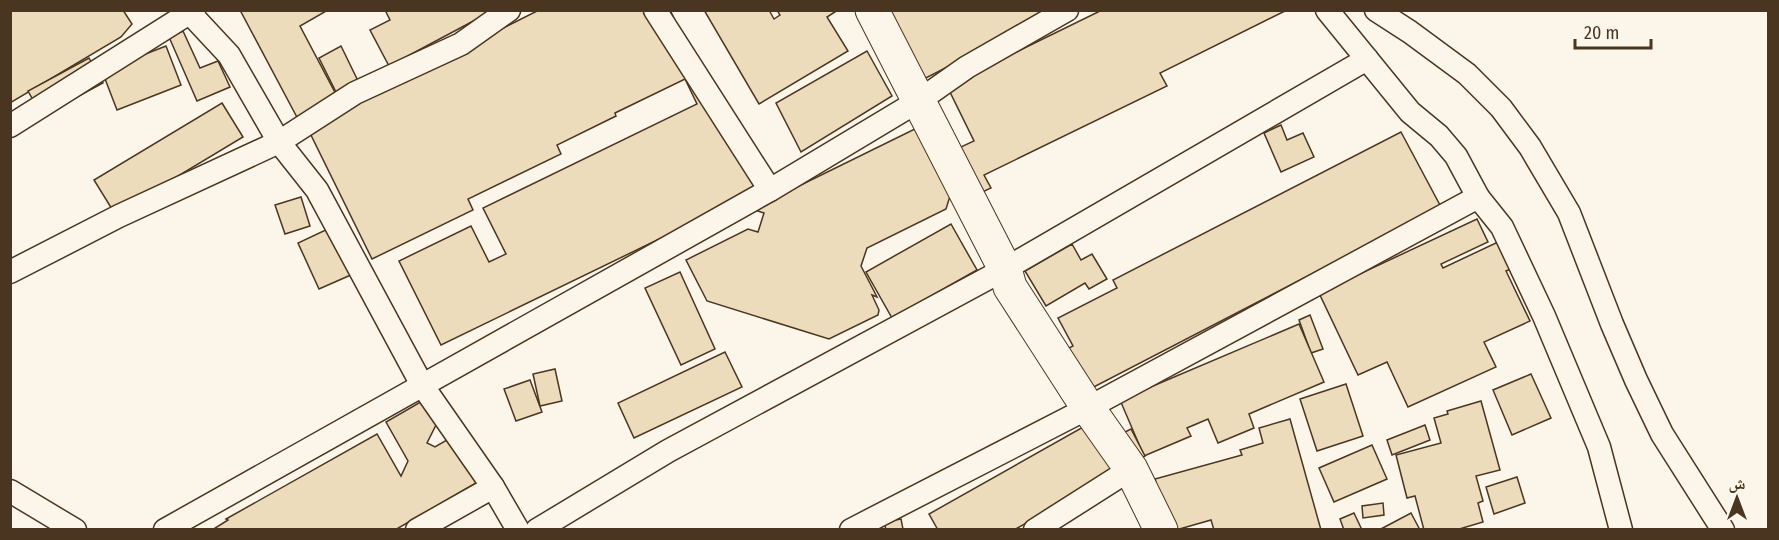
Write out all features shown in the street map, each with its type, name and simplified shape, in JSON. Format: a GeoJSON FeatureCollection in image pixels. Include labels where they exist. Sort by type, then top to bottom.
{"type":"FeatureCollection","features":[{"type":"Feature","properties":{"kind":"street"},"geometry":{"type":"LineString","coordinates":[[10,272],[118,216],[279,142],[355,93],[461,44],[509,10]]}},
{"type":"Feature","properties":{"kind":"street"},"geometry":{"type":"LineString","coordinates":[[655,10],[770,190]]}},
{"type":"Feature","properties":{"kind":"street"},"geometry":{"type":"LineString","coordinates":[[872,10],[1005,269],[1010,287],[1088,408],[1131,469],[1161,530]]}},
{"type":"Feature","properties":{"kind":"street"},"geometry":{"type":"LineString","coordinates":[[165,530],[770,190],[920,100],[967,67],[1067,10]]}},
{"type":"Feature","properties":{"kind":"street"},"geometry":{"type":"LineString","coordinates":[[1327,10],[1410,112],[1439,136],[1455,156],[1478,197],[1502,227],[1545,316],[1599,447],[1621,530]]}},
{"type":"Feature","properties":{"kind":"street"},"geometry":{"type":"LineString","coordinates":[[1376,10],[1467,74],[1501,108],[1530,147],[1569,213],[1616,333],[1662,434],[1723,530]]}},
{"type":"Feature","properties":{"kind":"street"},"geometry":{"type":"LineString","coordinates":[[10,126],[190,12],[229,55],[279,142],[317,190],[422,385],[493,487],[518,530]]}},
{"type":"Feature","properties":{"kind":"street"},"geometry":{"type":"LineString","coordinates":[[537,530],[668,451],[1005,269],[1367,59]]}},
{"type":"Feature","properties":{"kind":"street"},"geometry":{"type":"LineString","coordinates":[[851,530],[1088,408],[1478,197]]}},
{"type":"Feature","properties":{"kind":"street"},"geometry":{"type":"LineString","coordinates":[[1035,530],[1131,469]]}},
{"type":"Feature","properties":{"kind":"street"},"geometry":{"type":"LineString","coordinates":[[417,530],[493,487]]}},
{"type":"Feature","properties":{"kind":"street"},"geometry":{"type":"LineString","coordinates":[[10,490],[74,529]]}},
{"type":"Feature","properties":{"kind":"building"},"geometry":{"type":"Polygon","coordinates":[[[10,10],[123,10],[132,24],[121,37],[10,103],[10,10]]]}},
{"type":"Feature","properties":{"kind":"building"},"geometry":{"type":"Polygon","coordinates":[[[240,10],[328,10],[300,26],[339,100],[299,121],[240,10]]]}},
{"type":"Feature","properties":{"kind":"building"},"geometry":{"type":"Polygon","coordinates":[[[385,10],[494,10],[389,66],[370,30],[390,20],[385,10]]]}},
{"type":"Feature","properties":{"kind":"building"},"geometry":{"type":"Polygon","coordinates":[[[539,10],[670,10],[758,191],[441,345],[399,261],[471,226],[489,262],[506,254],[483,208],[697,104],[685,79],[615,113],[616,116],[557,145],[561,154],[468,199],[473,210],[372,259],[307,127],[539,10]]]}},
{"type":"Feature","properties":{"kind":"building"},"geometry":{"type":"Polygon","coordinates":[[[704,10],[769,10],[774,19],[780,15],[777,10],[838,10],[827,17],[848,51],[759,104],[704,10]]]}},
{"type":"Feature","properties":{"kind":"building"},"geometry":{"type":"Polygon","coordinates":[[[882,10],[1059,10],[918,82],[882,10]]]}},
{"type":"Feature","properties":{"kind":"building"},"geometry":{"type":"Polygon","coordinates":[[[1102,10],[1287,10],[1160,73],[1167,86],[984,175],[991,188],[972,197],[950,152],[974,141],[947,86],[1102,10]]]}},
{"type":"Feature","properties":{"kind":"building"},"geometry":{"type":"Polygon","coordinates":[[[183,31],[200,68],[218,61],[230,87],[197,101],[169,37],[183,31]]]}},
{"type":"Feature","properties":{"kind":"building"},"geometry":{"type":"Polygon","coordinates":[[[166,46],[181,85],[117,110],[102,71],[166,46]]]}},
{"type":"Feature","properties":{"kind":"building"},"geometry":{"type":"Polygon","coordinates":[[[341,46],[359,83],[337,94],[319,58],[341,46]]]}},
{"type":"Feature","properties":{"kind":"building"},"geometry":{"type":"Polygon","coordinates":[[[867,51],[892,96],[801,152],[776,103],[867,51]]]}},
{"type":"Feature","properties":{"kind":"building"},"geometry":{"type":"Polygon","coordinates":[[[89,58],[103,83],[42,116],[28,91],[89,58]]]}},
{"type":"Feature","properties":{"kind":"building"},"geometry":{"type":"Polygon","coordinates":[[[222,103],[243,137],[115,214],[94,180],[222,103]]]}},
{"type":"Feature","properties":{"kind":"building"},"geometry":{"type":"Polygon","coordinates":[[[927,123],[955,180],[946,209],[867,248],[861,266],[877,297],[872,295],[879,310],[878,315],[829,339],[707,301],[686,260],[748,229],[758,232],[764,213],[752,209],[927,123]]]}},
{"type":"Feature","properties":{"kind":"building"},"geometry":{"type":"Polygon","coordinates":[[[1281,125],[1287,140],[1303,133],[1314,157],[1281,172],[1264,133],[1281,125]]]}},
{"type":"Feature","properties":{"kind":"building"},"geometry":{"type":"Polygon","coordinates":[[[1401,132],[1441,207],[1088,390],[1067,349],[1073,346],[1058,318],[1117,288],[1113,280],[1401,132]]]}},
{"type":"Feature","properties":{"kind":"building"},"geometry":{"type":"Polygon","coordinates":[[[301,197],[310,226],[285,234],[275,205],[301,197]]]}},
{"type":"Feature","properties":{"kind":"building"},"geometry":{"type":"Polygon","coordinates":[[[1477,219],[1488,242],[1441,264],[1443,268],[1498,242],[1511,269],[1506,271],[1530,321],[1484,342],[1496,367],[1408,407],[1387,362],[1358,375],[1319,293],[1477,219]]]}},
{"type":"Feature","properties":{"kind":"building"},"geometry":{"type":"Polygon","coordinates":[[[951,224],[977,270],[892,318],[866,272],[951,224]]]}},
{"type":"Feature","properties":{"kind":"building"},"geometry":{"type":"Polygon","coordinates":[[[332,227],[353,274],[319,289],[298,243],[332,227]]]}},
{"type":"Feature","properties":{"kind":"building"},"geometry":{"type":"Polygon","coordinates":[[[1072,244],[1081,260],[1092,254],[1107,279],[1089,289],[1085,283],[1046,306],[1025,271],[1072,244]]]}},
{"type":"Feature","properties":{"kind":"building"},"geometry":{"type":"Polygon","coordinates":[[[680,272],[715,349],[681,365],[645,288],[680,272]]]}},
{"type":"Feature","properties":{"kind":"building"},"geometry":{"type":"Polygon","coordinates":[[[1310,315],[1323,349],[1311,353],[1299,320],[1310,315]]]}},
{"type":"Feature","properties":{"kind":"building"},"geometry":{"type":"Polygon","coordinates":[[[1299,324],[1324,382],[1249,414],[1254,428],[1218,443],[1208,419],[1187,428],[1191,436],[1144,456],[1120,400],[1299,324]]]}},
{"type":"Feature","properties":{"kind":"building"},"geometry":{"type":"Polygon","coordinates":[[[725,352],[742,387],[634,438],[618,403],[725,352]]]}},
{"type":"Feature","properties":{"kind":"building"},"geometry":{"type":"Polygon","coordinates":[[[555,369],[562,401],[540,406],[533,374],[555,369]]]}},
{"type":"Feature","properties":{"kind":"building"},"geometry":{"type":"Polygon","coordinates":[[[1531,374],[1551,418],[1512,435],[1493,390],[1531,374]]]}},
{"type":"Feature","properties":{"kind":"building"},"geometry":{"type":"Polygon","coordinates":[[[530,380],[542,412],[516,421],[504,389],[530,380]]]}},
{"type":"Feature","properties":{"kind":"building"},"geometry":{"type":"Polygon","coordinates":[[[1346,384],[1363,436],[1317,451],[1300,399],[1346,384]]]}},
{"type":"Feature","properties":{"kind":"building"},"geometry":{"type":"Polygon","coordinates":[[[424,400],[437,423],[427,443],[435,447],[452,437],[478,482],[395,530],[212,530],[228,520],[226,519],[377,434],[401,476],[408,461],[386,422],[424,400]]]}},
{"type":"Feature","properties":{"kind":"building"},"geometry":{"type":"Polygon","coordinates":[[[1481,401],[1500,470],[1476,476],[1483,501],[1478,503],[1483,522],[1456,530],[1424,530],[1415,496],[1407,498],[1396,455],[1441,443],[1434,418],[1448,414],[1447,411],[1481,401]]]}},
{"type":"Feature","properties":{"kind":"building"},"geometry":{"type":"Polygon","coordinates":[[[1290,419],[1321,530],[1214,530],[1211,520],[1169,530],[1155,479],[1242,455],[1240,450],[1263,443],[1259,428],[1290,419]]]}},
{"type":"Feature","properties":{"kind":"building"},"geometry":{"type":"Polygon","coordinates":[[[1092,422],[1119,470],[1014,530],[938,530],[929,514],[1092,422]]]}},
{"type":"Feature","properties":{"kind":"building"},"geometry":{"type":"Polygon","coordinates":[[[1425,425],[1430,440],[1392,455],[1387,440],[1425,425]]]}},
{"type":"Feature","properties":{"kind":"building"},"geometry":{"type":"Polygon","coordinates":[[[1131,429],[1145,456],[1135,461],[1121,434],[1131,429]]]}},
{"type":"Feature","properties":{"kind":"building"},"geometry":{"type":"Polygon","coordinates":[[[1372,445],[1387,479],[1334,502],[1319,468],[1372,445]]]}},
{"type":"Feature","properties":{"kind":"building"},"geometry":{"type":"Polygon","coordinates":[[[1517,477],[1525,503],[1494,514],[1486,487],[1517,477]]]}},
{"type":"Feature","properties":{"kind":"building"},"geometry":{"type":"Polygon","coordinates":[[[1383,503],[1384,515],[1363,518],[1362,506],[1383,503]]]}},
{"type":"Feature","properties":{"kind":"building"},"geometry":{"type":"Polygon","coordinates":[[[1354,513],[1362,530],[1344,530],[1340,519],[1354,513]]]}},
{"type":"Feature","properties":{"kind":"building"},"geometry":{"type":"Polygon","coordinates":[[[1411,513],[1420,530],[1379,530],[1411,513]]]}},
{"type":"Feature","properties":{"kind":"building"},"geometry":{"type":"Polygon","coordinates":[[[901,519],[903,529],[886,530],[884,522],[901,519]]]}}]}
